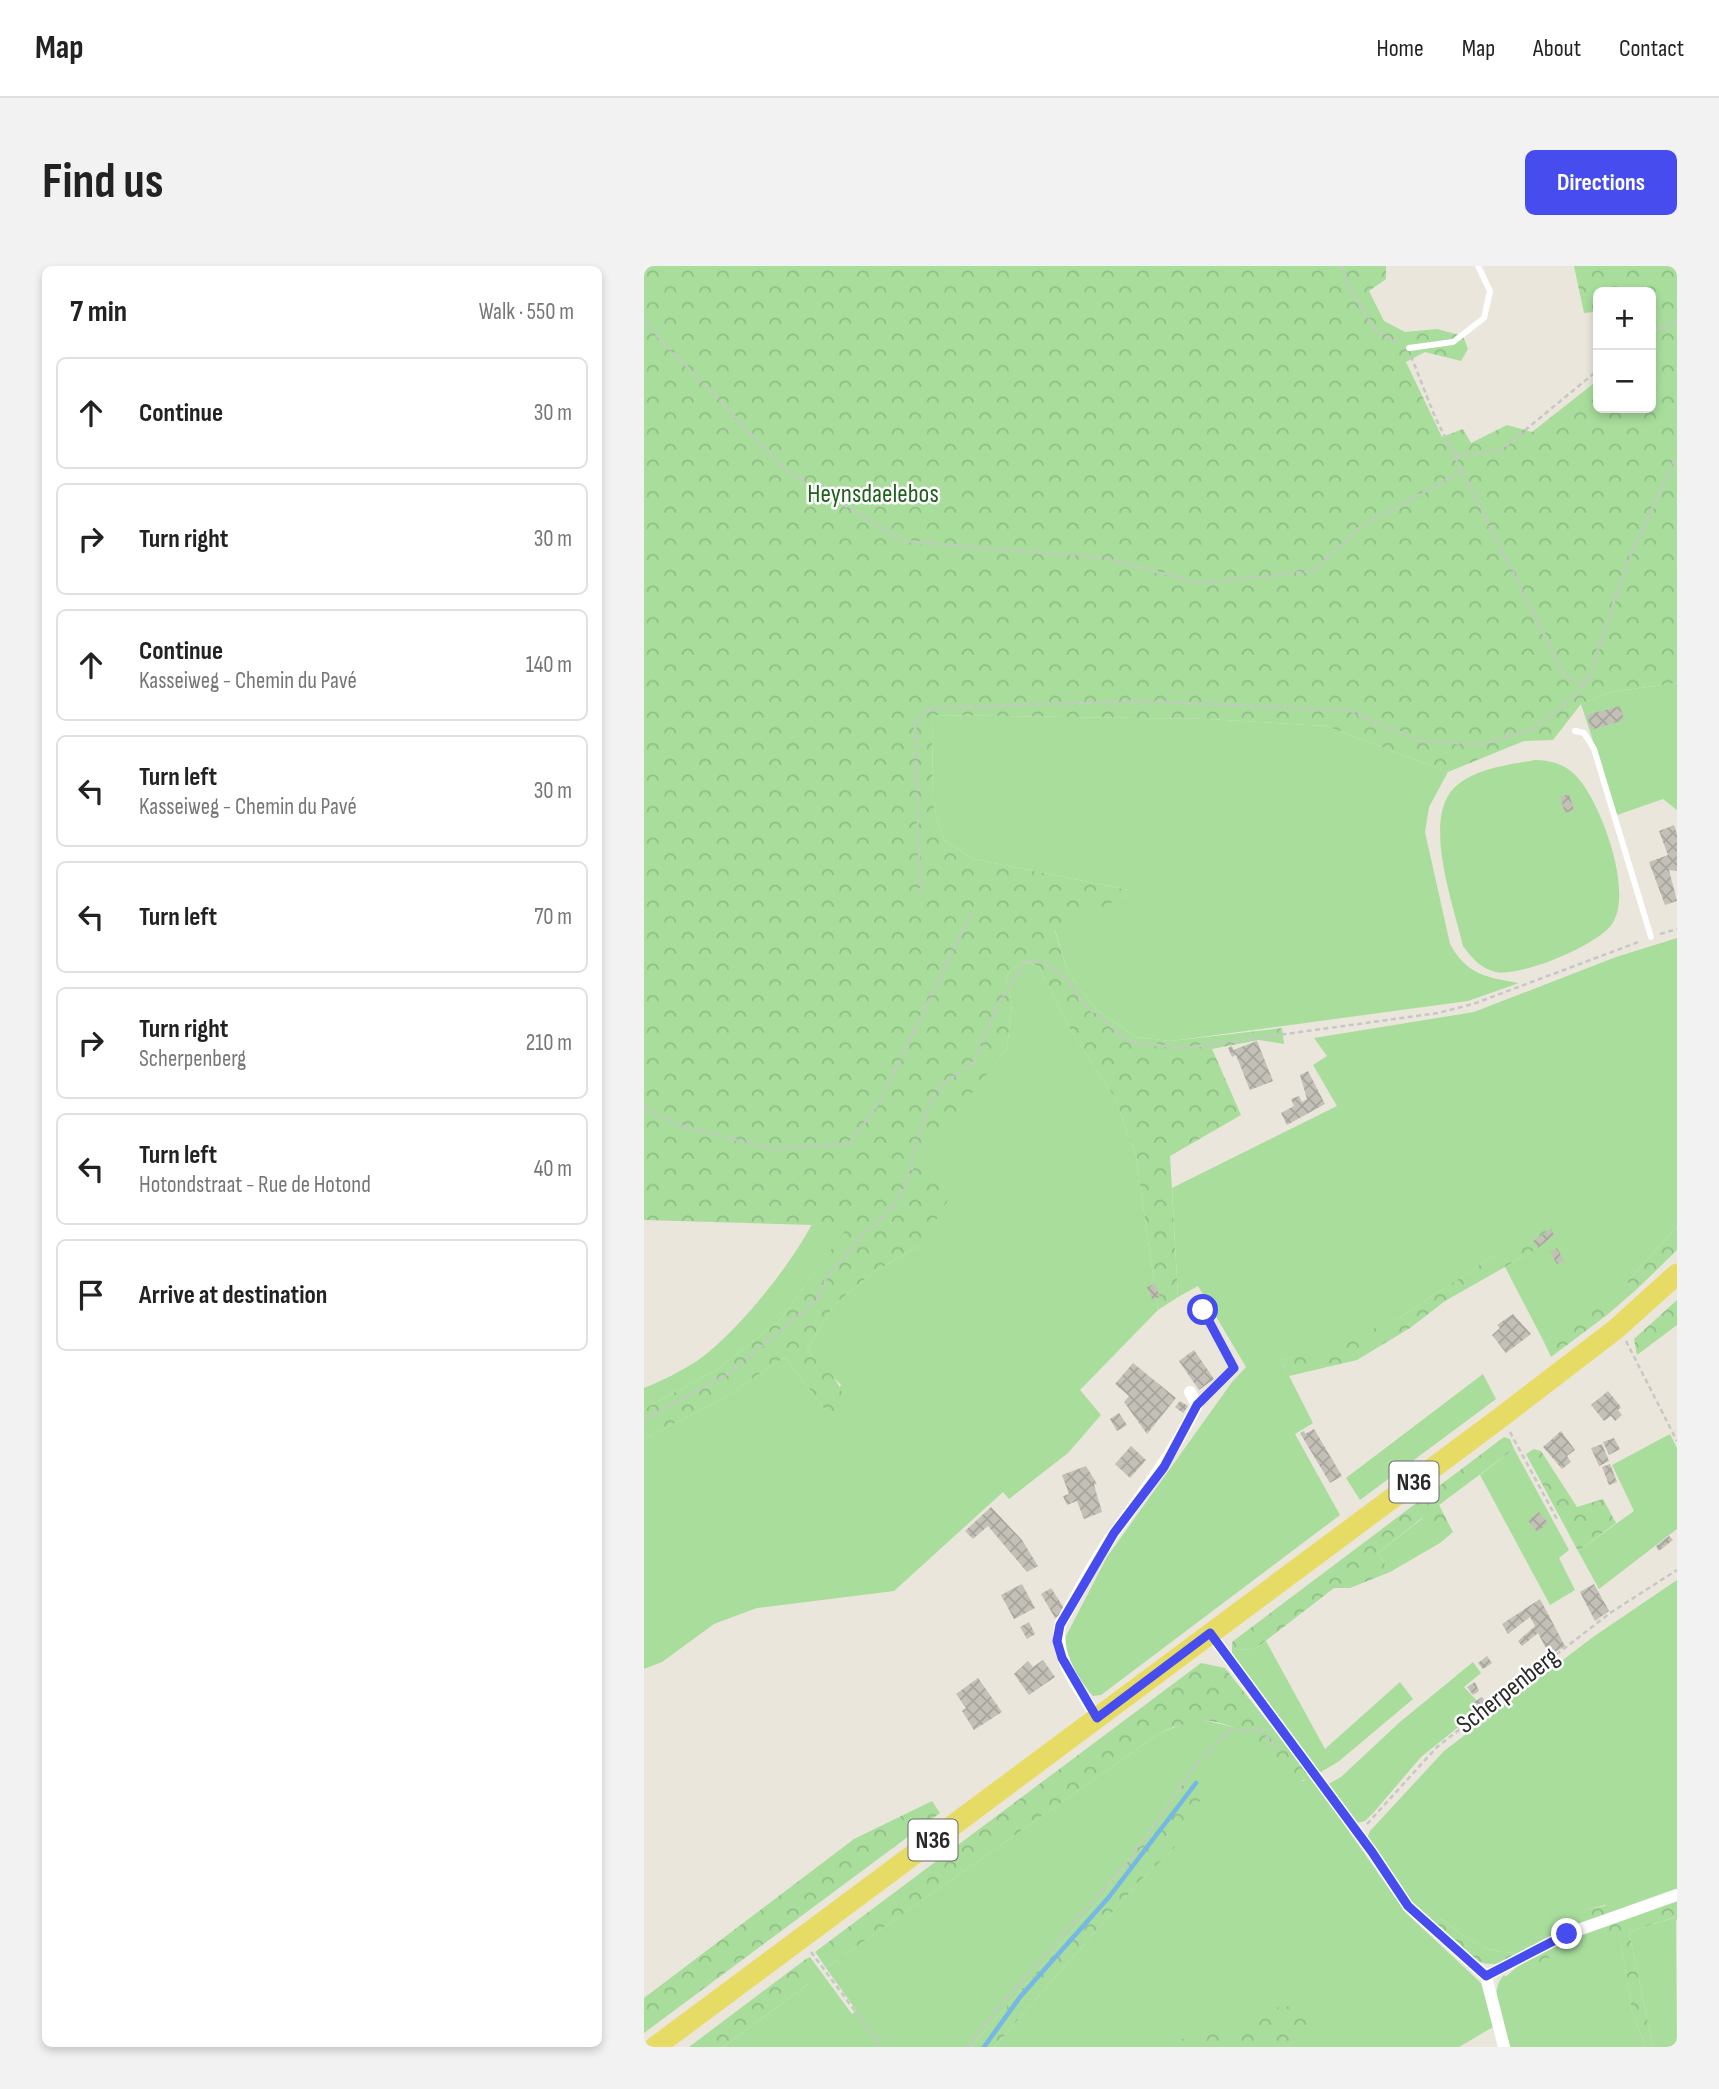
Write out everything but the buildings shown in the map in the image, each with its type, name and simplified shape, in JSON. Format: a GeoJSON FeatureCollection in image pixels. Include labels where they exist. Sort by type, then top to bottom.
{"type":"FeatureCollection","features":[{"type":"Feature","properties":{"kind":"main road","name":"N36"},"geometry":{"type":"LineString","coordinates":[[655,2047],[1500,1418],[1616,1329],[1677,1274]]}},
{"type":"Feature","properties":{"kind":"street"},"geometry":{"type":"LineString","coordinates":[[1097,1718],[1062,1658],[1057,1641],[1060,1625],[1114,1533],[1164,1467],[1197,1405],[1191,1392]]}},
{"type":"Feature","properties":{"kind":"street"},"geometry":{"type":"LineString","coordinates":[[1210,1633],[1408,1906],[1486,1976],[1504,2047]]}},
{"type":"Feature","properties":{"kind":"street"},"geometry":{"type":"LineString","coordinates":[[1486,1976],[1567,1934],[1677,1895]]}},
{"type":"Feature","properties":{"kind":"lane"},"geometry":{"type":"LineString","coordinates":[[1409,348],[1453,342],[1485,318],[1490,291],[1478,266]]}},
{"type":"Feature","properties":{"kind":"lane"},"geometry":{"type":"LineString","coordinates":[[1575,731],[1584,733],[1594,749],[1651,937]]}},
{"type":"Feature","properties":{"kind":"path"},"geometry":{"type":"LineString","coordinates":[[1342,266],[1350,290],[1377,332],[1409,348],[1419,381],[1565,677],[1576,682],[1588,680]]}},
{"type":"Feature","properties":{"kind":"path"},"geometry":{"type":"LineString","coordinates":[[1656,331],[1677,321]]}},
{"type":"Feature","properties":{"kind":"path"},"geometry":{"type":"LineString","coordinates":[[644,322],[786,470],[903,541],[1104,558],[1200,583],[1313,571],[1359,528],[1462,471]]}},
{"type":"Feature","properties":{"kind":"path"},"geometry":{"type":"LineString","coordinates":[[1455,456],[1501,450],[1593,374]]}},
{"type":"Feature","properties":{"kind":"path"},"geometry":{"type":"LineString","coordinates":[[920,893],[915,722],[932,708],[1139,701],[1348,710],[1418,740],[1476,745],[1533,729],[1576,696],[1588,680],[1627,562],[1677,456]]}},
{"type":"Feature","properties":{"kind":"path"},"geometry":{"type":"LineString","coordinates":[[644,1108],[685,1127],[773,1149],[849,1144],[880,1101],[971,914]]}},
{"type":"Feature","properties":{"kind":"path"},"geometry":{"type":"LineString","coordinates":[[644,1420],[731,1371],[795,1318],[817,1298],[826,1279],[867,1230],[896,1204],[912,1169],[912,1156],[931,1099],[943,1084],[973,1063],[999,1002],[1026,961],[1043,961],[1054,968],[1066,978],[1082,1003],[1130,1042],[1184,1048],[1226,1040],[1293,1034],[1438,1013],[1473,1004],[1677,929]]}},
{"type":"Feature","properties":{"kind":"path"},"geometry":{"type":"LineString","coordinates":[[1197,1405],[1234,1368],[1203,1310]]}},
{"type":"Feature","properties":{"kind":"path"},"geometry":{"type":"LineString","coordinates":[[1616,1329],[1629,1345],[1677,1441]]}},
{"type":"Feature","properties":{"kind":"path"},"geometry":{"type":"LineString","coordinates":[[1500,1418],[1558,1521]]}},
{"type":"Feature","properties":{"kind":"path","name":"Scherpenberg"},"geometry":{"type":"LineString","coordinates":[[1356,1832],[1437,1747],[1610,1613],[1677,1570]]}},
{"type":"Feature","properties":{"kind":"path"},"geometry":{"type":"LineString","coordinates":[[968,2047],[995,2011],[1131,1858],[1199,1761],[1225,1734],[1260,1729]]}},
{"type":"Feature","properties":{"kind":"path"},"geometry":{"type":"LineString","coordinates":[[801,1938],[882,2047]]}},
{"type":"Feature","properties":{"kind":"green space","name":"Heynsdaelebos"},"geometry":{"type":"Polygon","coordinates":[[[644,266],[1386,266],[1386,279],[1369,291],[1384,321],[1405,332],[1437,329],[1463,336],[1468,349],[1461,361],[1425,352],[1406,362],[1442,437],[1463,429],[1471,443],[1507,425],[1532,432],[1593,384],[1593,413],[1656,413],[1656,287],[1593,287],[1593,312],[1584,313],[1574,266],[1677,266],[1677,683],[1611,692],[1581,704],[1553,740],[1524,741],[1448,772],[1326,726],[1208,719],[932,715],[933,804],[944,840],[973,859],[1129,890],[1129,894],[1055,931],[1068,973],[1097,1010],[1136,1037],[1171,1041],[1282,1028],[1284,1044],[1259,1040],[1212,1049],[1241,1115],[1170,1156],[1178,1297],[1158,1310],[1136,1156],[1115,1098],[1071,1031],[1038,966],[1022,961],[1006,976],[1012,1004],[1007,1048],[925,1154],[948,1200],[921,1245],[872,1273],[834,1305],[807,1350],[830,1373],[841,1390],[842,1409],[838,1420],[825,1410],[785,1357],[724,1398],[644,1439],[644,1409],[718,1369],[781,1319],[848,1226],[644,1220],[644,266]]]}},
{"type":"Feature","properties":{"kind":"green space"},"geometry":{"type":"Polygon","coordinates":[[[1677,683],[1677,810],[1663,799],[1617,815],[1581,704],[1611,692],[1677,683]]]}},
{"type":"Feature","properties":{"kind":"green space"},"geometry":{"type":"Polygon","coordinates":[[[932,715],[1208,719],[1326,726],[1448,772],[1429,807],[1425,832],[1450,944],[1463,962],[1478,973],[1519,983],[1468,1001],[1171,1041],[1136,1037],[1097,1010],[1068,973],[1055,930],[1129,894],[1129,890],[973,859],[944,840],[933,804],[932,715]]]}},
{"type":"Feature","properties":{"kind":"green space"},"geometry":{"type":"Polygon","coordinates":[[[1535,760],[1553,762],[1564,767],[1574,773],[1587,790],[1605,827],[1612,849],[1619,891],[1618,910],[1612,924],[1604,932],[1576,950],[1523,970],[1496,972],[1481,965],[1463,946],[1443,864],[1441,821],[1445,802],[1462,781],[1492,768],[1535,760]]]}},
{"type":"Feature","properties":{"kind":"green space"},"geometry":{"type":"Polygon","coordinates":[[[1677,938],[1677,1227],[1627,1282],[1637,1289],[1607,1315],[1601,1302],[1544,1342],[1505,1267],[1564,1233],[1559,1222],[1490,1258],[1398,1319],[1335,1345],[1281,1360],[1313,1423],[1295,1434],[1340,1515],[1101,1695],[1093,1696],[1070,1660],[1066,1636],[1107,1557],[1232,1382],[1246,1367],[1198,1286],[1178,1297],[1172,1188],[1337,1106],[1313,1065],[1327,1056],[1314,1038],[1474,1012],[1616,957],[1677,938]]]}},
{"type":"Feature","properties":{"kind":"green space"},"geometry":{"type":"Polygon","coordinates":[[[1022,961],[1038,966],[1071,1031],[1115,1098],[1136,1156],[1158,1310],[1080,1390],[1101,1415],[1068,1453],[1009,1499],[1003,1492],[894,1591],[757,1608],[714,1624],[662,1662],[644,1669],[644,1439],[724,1398],[785,1357],[825,1410],[841,1385],[807,1350],[834,1305],[872,1273],[921,1245],[924,1154],[1007,1048],[1012,1004],[1006,976],[1022,961]]]}},
{"type":"Feature","properties":{"kind":"green space"},"geometry":{"type":"Polygon","coordinates":[[[1559,1221],[1565,1233],[1445,1301],[1410,1328],[1357,1360],[1289,1376],[1281,1360],[1335,1344],[1398,1319],[1490,1258],[1559,1221]]]}},
{"type":"Feature","properties":{"kind":"green space"},"geometry":{"type":"Polygon","coordinates":[[[812,1224],[849,1225],[781,1319],[718,1369],[644,1409],[644,1388],[697,1361],[728,1334],[776,1279],[812,1224]]]}},
{"type":"Feature","properties":{"kind":"green space"},"geometry":{"type":"Polygon","coordinates":[[[1677,1227],[1677,1250],[1637,1289],[1627,1282],[1677,1227]]]}},
{"type":"Feature","properties":{"kind":"green space"},"geometry":{"type":"Polygon","coordinates":[[[1677,1300],[1677,1325],[1637,1355],[1634,1339],[1677,1300]]]}},
{"type":"Feature","properties":{"kind":"green space"},"geometry":{"type":"Polygon","coordinates":[[[1601,1301],[1607,1315],[1551,1357],[1544,1342],[1601,1301]]]}},
{"type":"Feature","properties":{"kind":"green space"},"geometry":{"type":"Polygon","coordinates":[[[1483,1374],[1496,1399],[1360,1500],[1346,1478],[1483,1374]]]}},
{"type":"Feature","properties":{"kind":"green space"},"geometry":{"type":"Polygon","coordinates":[[[1670,1434],[1677,1448],[1677,1529],[1599,1589],[1578,1551],[1634,1511],[1612,1465],[1670,1434]]]}},
{"type":"Feature","properties":{"kind":"green space"},"geometry":{"type":"Polygon","coordinates":[[[1504,1437],[1510,1439],[1514,1449],[1439,1505],[1453,1532],[1440,1543],[1422,1518],[1378,1553],[1390,1572],[1350,1588],[1334,1588],[1255,1649],[1235,1650],[1232,1642],[1504,1437]]]}},
{"type":"Feature","properties":{"kind":"green space"},"geometry":{"type":"Polygon","coordinates":[[[1514,1449],[1569,1550],[1559,1558],[1575,1590],[1550,1605],[1480,1475],[1514,1449]]]}},
{"type":"Feature","properties":{"kind":"green space"},"geometry":{"type":"Polygon","coordinates":[[[1534,1449],[1541,1451],[1577,1507],[1603,1499],[1616,1523],[1578,1551],[1526,1454],[1534,1449]]]}},
{"type":"Feature","properties":{"kind":"green space"},"geometry":{"type":"Polygon","coordinates":[[[1423,1518],[1440,1543],[1390,1572],[1378,1553],[1423,1518]]]}},
{"type":"Feature","properties":{"kind":"green space"},"geometry":{"type":"Polygon","coordinates":[[[1677,1580],[1677,1892],[1618,1914],[1605,1905],[1585,1910],[1577,1927],[1515,1959],[1513,1952],[1484,1947],[1441,1919],[1434,1927],[1418,1914],[1367,1838],[1370,1831],[1444,1751],[1593,1637],[1677,1580]]]}},
{"type":"Feature","properties":{"kind":"green space"},"geometry":{"type":"Polygon","coordinates":[[[1266,1641],[1325,1749],[1400,1682],[1413,1699],[1338,1762],[1319,1773],[1232,1658],[1232,1642],[1235,1650],[1255,1649],[1266,1641]]]}},
{"type":"Feature","properties":{"kind":"green space"},"geometry":{"type":"Polygon","coordinates":[[[1473,1662],[1481,1673],[1464,1687],[1477,1701],[1472,1705],[1477,1712],[1421,1757],[1374,1812],[1365,1821],[1357,1823],[1327,1785],[1341,1777],[1400,1722],[1473,1662]]]}},
{"type":"Feature","properties":{"kind":"green space"},"geometry":{"type":"Polygon","coordinates":[[[1201,1663],[1225,1668],[1308,1773],[1308,1778],[1294,1784],[1286,1779],[1246,1736],[1217,1722],[1200,1721],[1160,1733],[826,1968],[815,1952],[1201,1663]]]}},
{"type":"Feature","properties":{"kind":"green space"},"geometry":{"type":"Polygon","coordinates":[[[1193,1720],[1226,1725],[1248,1736],[1266,1753],[1286,1779],[1304,1781],[1308,1773],[1406,1913],[1481,1983],[1493,2027],[1459,2047],[994,2047],[1139,1882],[1174,1848],[1188,1777],[1104,1895],[971,2047],[723,2047],[811,1982],[811,1968],[806,1959],[810,1957],[852,2014],[856,2010],[826,1968],[1160,1733],[1193,1720]]]}},
{"type":"Feature","properties":{"kind":"green space"},"geometry":{"type":"Polygon","coordinates":[[[1188,1777],[1202,1777],[1203,1795],[1174,1848],[1139,1882],[994,2047],[971,2047],[1104,1895],[1188,1777]]]}},
{"type":"Feature","properties":{"kind":"green space"},"geometry":{"type":"Polygon","coordinates":[[[932,1801],[940,1813],[644,2033],[644,1998],[854,1839],[932,1801]]]}},
{"type":"Feature","properties":{"kind":"green space"},"geometry":{"type":"Polygon","coordinates":[[[1677,1897],[1677,1921],[1675,1917],[1629,1932],[1653,2047],[1646,2047],[1632,2012],[1619,1931],[1562,1951],[1509,1983],[1504,1978],[1522,1963],[1580,1935],[1577,1919],[1584,1910],[1610,1905],[1618,1914],[1677,1897]]]}},
{"type":"Feature","properties":{"kind":"green space"},"geometry":{"type":"Polygon","coordinates":[[[1676,1917],[1677,2047],[1653,2047],[1629,1932],[1676,1917]]]}},
{"type":"Feature","properties":{"kind":"green space"},"geometry":{"type":"Polygon","coordinates":[[[1441,1919],[1484,1947],[1513,1952],[1515,1959],[1490,1964],[1471,1958],[1434,1927],[1441,1919]]]}},
{"type":"Feature","properties":{"kind":"green space"},"geometry":{"type":"Polygon","coordinates":[[[1619,1930],[1632,2012],[1646,2047],[1508,2047],[1496,2000],[1499,1982],[1504,1975],[1510,1982],[1562,1951],[1619,1930]]]}},
{"type":"Feature","properties":{"kind":"green space"},"geometry":{"type":"Polygon","coordinates":[[[806,1959],[811,1968],[811,1982],[723,2047],[689,2047],[806,1959]]]}},
{"type":"Feature","properties":{"kind":"green space"},"geometry":{"type":"Polygon","coordinates":[[[1281,2006],[1298,2007],[1312,2024],[1311,2036],[1301,2047],[1171,2047],[1173,2042],[1207,2031],[1228,2032],[1281,2006]]]}},
{"type":"Feature","properties":{"kind":"waterway"},"geometry":{"type":"LineString","coordinates":[[984,2047],[1020,1997],[1109,1897],[1196,1783]]}},
{"type":"Feature","properties":{"kind":"route"},"geometry":{"type":"LineString","coordinates":[[1203,1310],[1234,1368],[1197,1405],[1164,1467],[1114,1533],[1085,1578],[1060,1625],[1057,1641],[1062,1658],[1097,1718],[1210,1633],[1372,1852],[1408,1906],[1486,1976],[1567,1934]]}}]}
